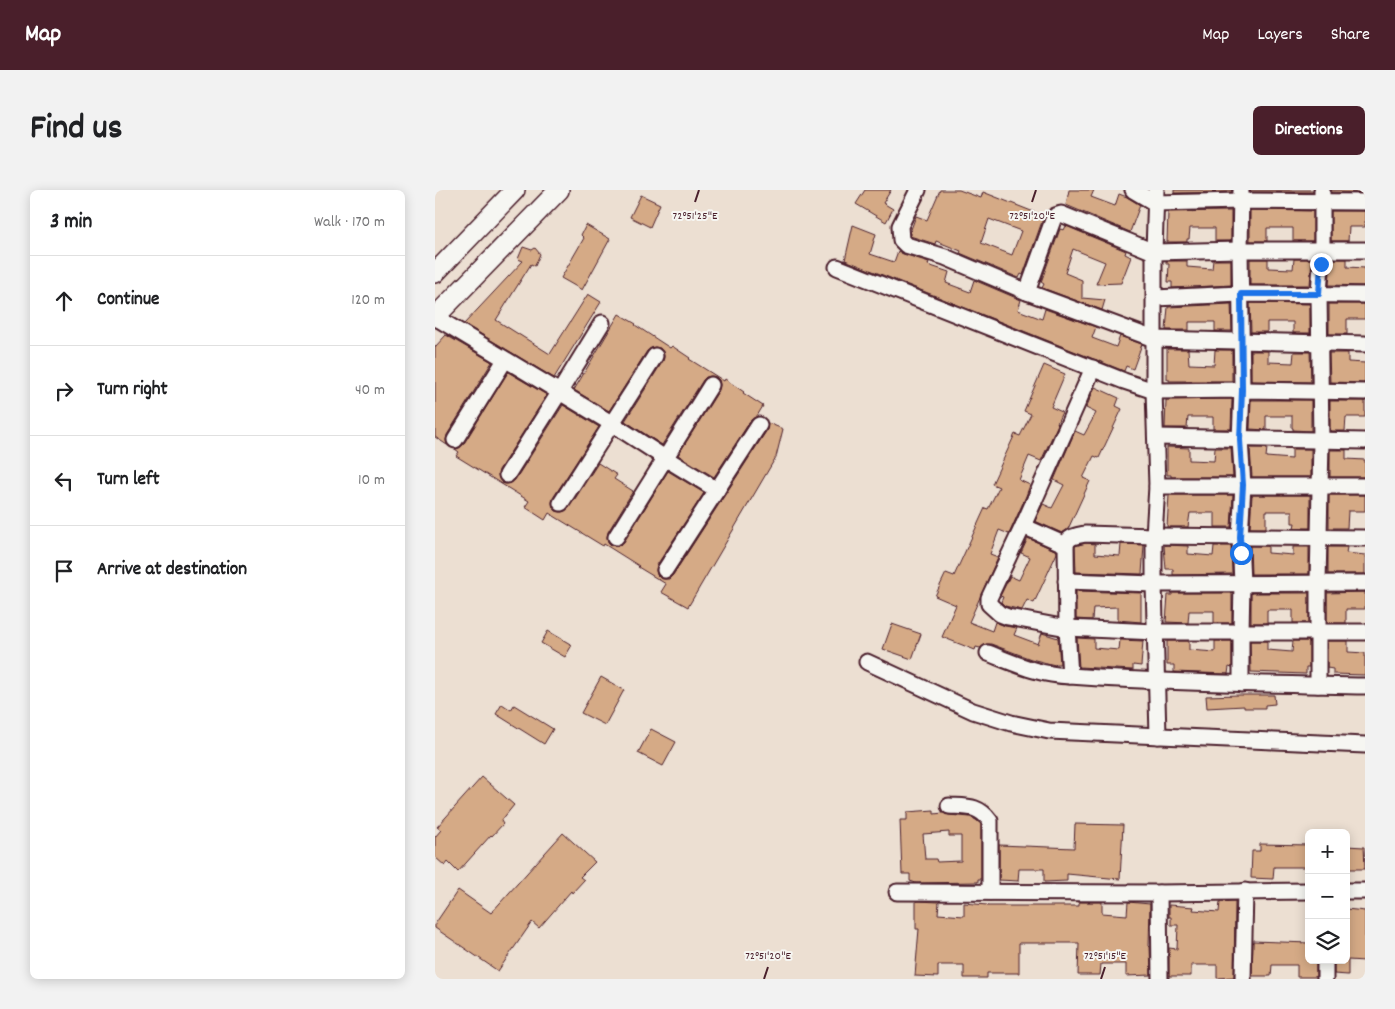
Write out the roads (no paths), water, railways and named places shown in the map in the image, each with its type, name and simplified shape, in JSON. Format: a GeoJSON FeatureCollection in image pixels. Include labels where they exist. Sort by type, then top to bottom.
{"type":"FeatureCollection","features":[{"type":"Feature","properties":{"kind":"street"},"geometry":{"type":"LineString","coordinates":[[435,273],[515,190]]}},
{"type":"Feature","properties":{"kind":"street"},"geometry":{"type":"LineString","coordinates":[[559,190],[435,317],[611,423],[717,490]]}},
{"type":"Feature","properties":{"kind":"street"},"geometry":{"type":"LineString","coordinates":[[918,190],[900,226],[901,240],[906,245],[945,257],[1027,292],[1154,340],[1365,344]]}},
{"type":"Feature","properties":{"kind":"street"},"geometry":{"type":"LineString","coordinates":[[1133,190],[1156,196],[1322,196],[1365,202]]}},
{"type":"Feature","properties":{"kind":"street"},"geometry":{"type":"LineString","coordinates":[[1241,195],[1242,390],[1240,440],[1243,485],[1240,537],[1242,584],[1241,684]]}},
{"type":"Feature","properties":{"kind":"street"},"geometry":{"type":"LineString","coordinates":[[1156,196],[1154,392],[1157,486],[1154,536],[1158,736]]}},
{"type":"Feature","properties":{"kind":"street"},"geometry":{"type":"LineString","coordinates":[[1318,685],[1318,583],[1321,486],[1319,294],[1322,249],[1322,196]]}},
{"type":"Feature","properties":{"kind":"street"},"geometry":{"type":"LineString","coordinates":[[1027,292],[1055,216],[1061,214],[1154,252],[1365,250]]}},
{"type":"Feature","properties":{"kind":"street"},"geometry":{"type":"LineString","coordinates":[[837,267],[1154,392],[1242,390],[1365,392]]}},
{"type":"Feature","properties":{"kind":"street"},"geometry":{"type":"LineString","coordinates":[[1155,298],[1241,294],[1365,294]]}},
{"type":"Feature","properties":{"kind":"street"},"geometry":{"type":"LineString","coordinates":[[507,475],[602,323]]}},
{"type":"Feature","properties":{"kind":"street"},"geometry":{"type":"LineString","coordinates":[[561,503],[655,356]]}},
{"type":"Feature","properties":{"kind":"street"},"geometry":{"type":"LineString","coordinates":[[455,440],[505,360]]}},
{"type":"Feature","properties":{"kind":"street"},"geometry":{"type":"LineString","coordinates":[[1093,368],[989,598],[989,604],[1000,614],[1008,617],[1067,628],[1156,632],[1365,632]]}},
{"type":"Feature","properties":{"kind":"street"},"geometry":{"type":"LineString","coordinates":[[616,537],[711,385]]}},
{"type":"Feature","properties":{"kind":"street"},"geometry":{"type":"LineString","coordinates":[[665,570],[759,425]]}},
{"type":"Feature","properties":{"kind":"street"},"geometry":{"type":"LineString","coordinates":[[1156,437],[1365,441]]}},
{"type":"Feature","properties":{"kind":"street"},"geometry":{"type":"LineString","coordinates":[[1157,486],[1365,486]]}},
{"type":"Feature","properties":{"kind":"street"},"geometry":{"type":"LineString","coordinates":[[1023,526],[1066,545]]}},
{"type":"Feature","properties":{"kind":"street"},"geometry":{"type":"LineString","coordinates":[[1070,676],[1065,581],[1066,545],[1071,538],[1085,534],[1365,538]]}},
{"type":"Feature","properties":{"kind":"street"},"geometry":{"type":"LineString","coordinates":[[1065,581],[1155,584],[1365,584]]}},
{"type":"Feature","properties":{"kind":"street"},"geometry":{"type":"LineString","coordinates":[[988,653],[1037,672],[1050,675],[1241,684],[1365,686]]}},
{"type":"Feature","properties":{"kind":"street"},"geometry":{"type":"LineString","coordinates":[[867,662],[973,711],[1011,723],[1049,731],[1365,745]]}},
{"type":"Feature","properties":{"kind":"street"},"geometry":{"type":"LineString","coordinates":[[949,806],[973,808],[985,814],[990,821],[990,892]]}},
{"type":"Feature","properties":{"kind":"street"},"geometry":{"type":"LineString","coordinates":[[1243,979],[1245,891]]}},
{"type":"Feature","properties":{"kind":"street"},"geometry":{"type":"LineString","coordinates":[[897,892],[1159,893],[1305,891]]}},
{"type":"Feature","properties":{"kind":"street"},"geometry":{"type":"LineString","coordinates":[[1350,891],[1365,891]]}},
{"type":"Feature","properties":{"kind":"street"},"geometry":{"type":"LineString","coordinates":[[1159,893],[1160,979]]}},
{"type":"Feature","properties":{"kind":"street"},"geometry":{"type":"LineString","coordinates":[[1325,964],[1325,979]]}}]}
